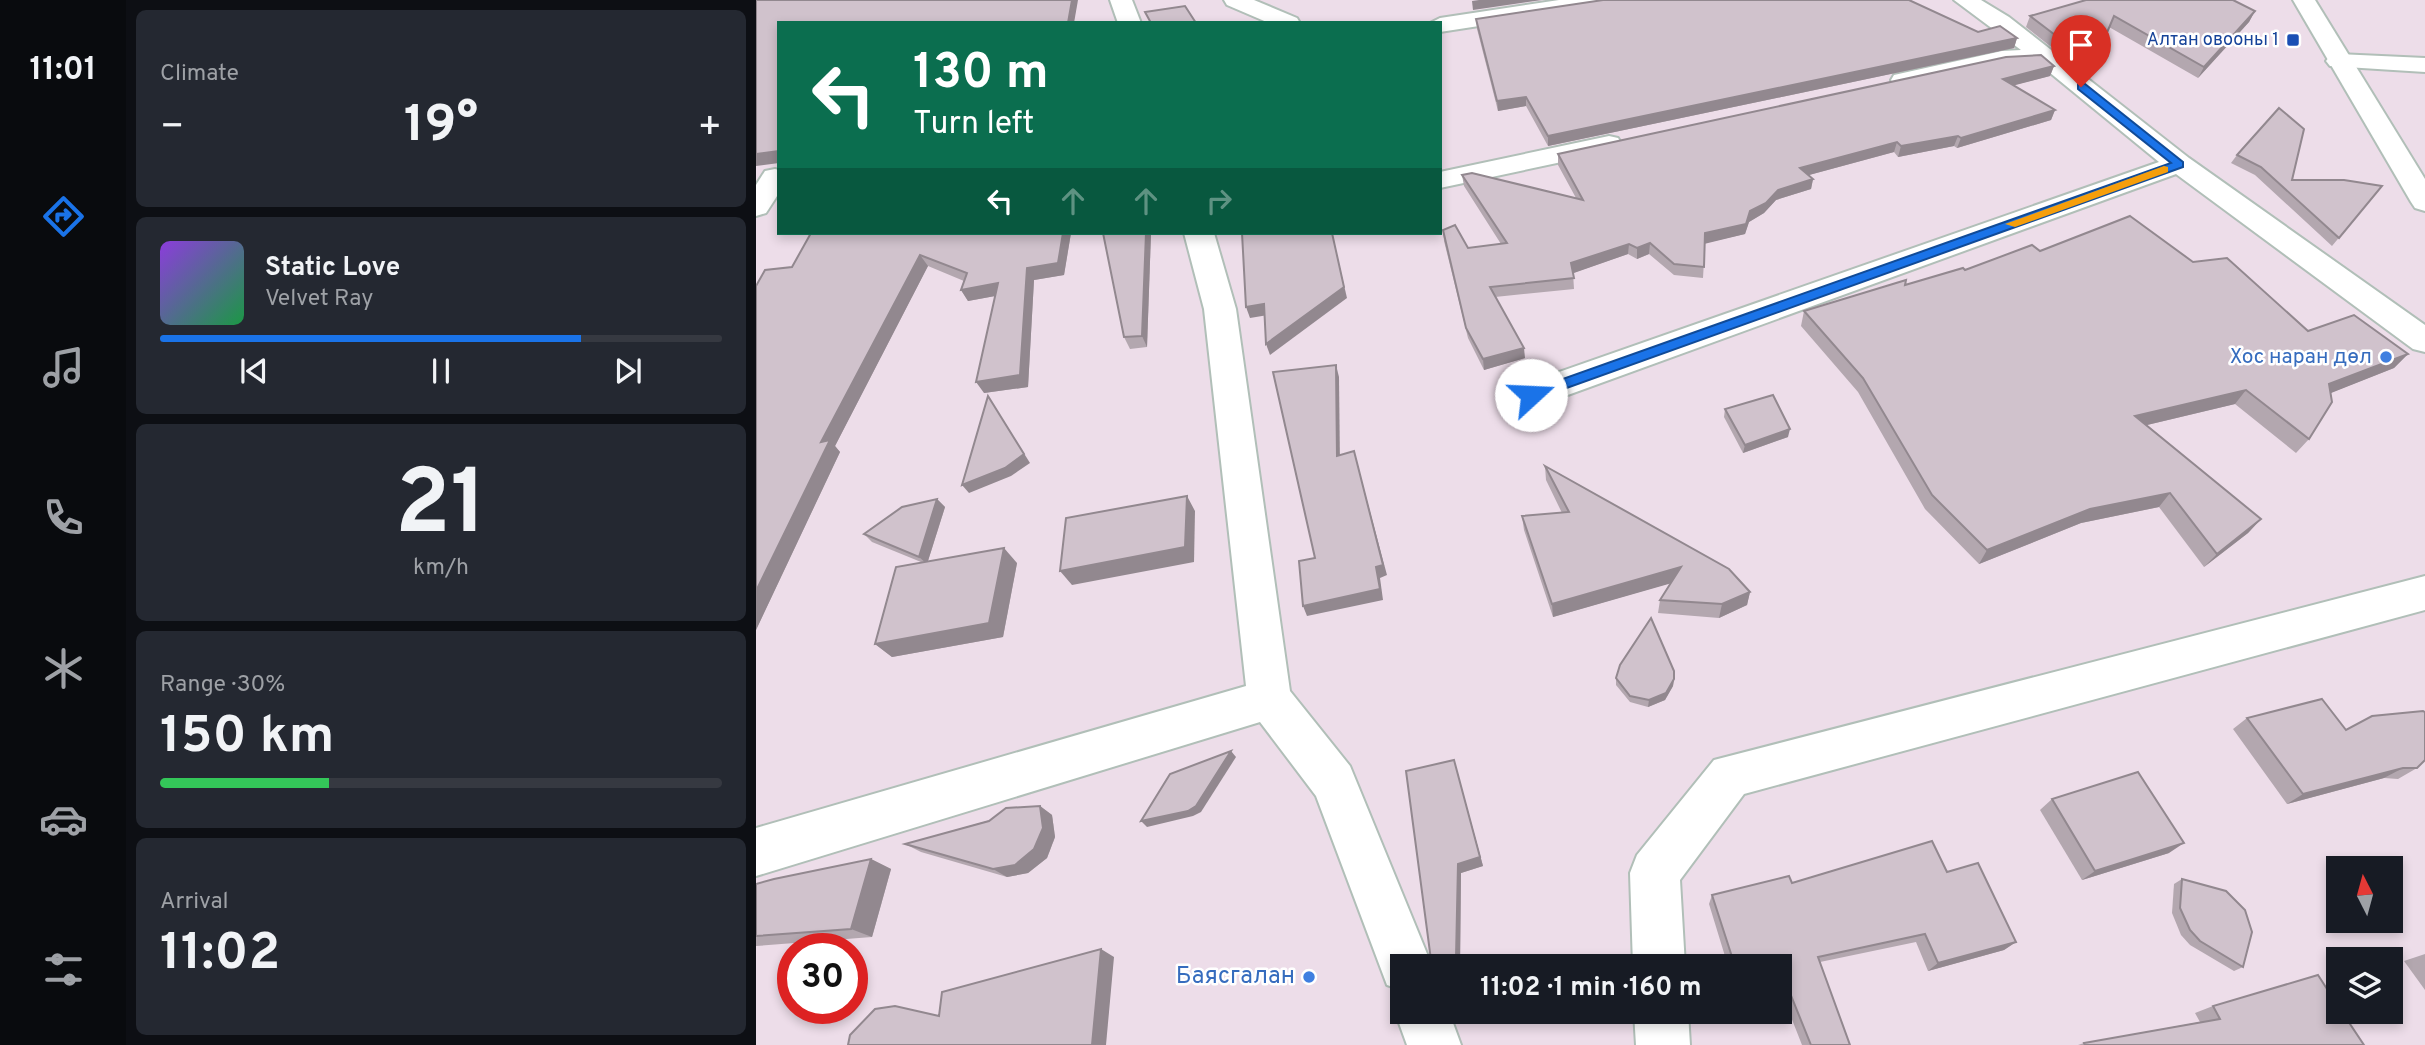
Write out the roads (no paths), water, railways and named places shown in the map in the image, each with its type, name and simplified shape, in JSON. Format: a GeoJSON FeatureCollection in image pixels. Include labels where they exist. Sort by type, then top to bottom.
{"type":"FeatureCollection","features":[{"type":"Feature","properties":{"kind":"street"},"geometry":{"type":"LineString","coordinates":[[1121,0],[1129,21]]}},
{"type":"Feature","properties":{"kind":"street"},"geometry":{"type":"LineString","coordinates":[[1235,0],[1284,21]]}},
{"type":"Feature","properties":{"kind":"street"},"geometry":{"type":"LineString","coordinates":[[1442,25],[1602,0]]}},
{"type":"Feature","properties":{"kind":"street"},"geometry":{"type":"LineString","coordinates":[[1965,0],[2001,22],[2179,164],[2425,341]]}},
{"type":"Feature","properties":{"kind":"street"},"geometry":{"type":"LineString","coordinates":[[2304,0],[2338,61],[2425,202]]}},
{"type":"Feature","properties":{"kind":"street"},"geometry":{"type":"LineString","coordinates":[[1880,85],[2002,58],[2042,55]]}},
{"type":"Feature","properties":{"kind":"street"},"geometry":{"type":"LineString","coordinates":[[2338,61],[2425,65]]}},
{"type":"Feature","properties":{"kind":"street"},"geometry":{"type":"LineString","coordinates":[[1442,180],[1639,138]]}},
{"type":"Feature","properties":{"kind":"street"},"geometry":{"type":"LineString","coordinates":[[1531,395],[2179,164]]}},
{"type":"Feature","properties":{"kind":"street"},"geometry":{"type":"LineString","coordinates":[[756,207],[775,177]]}},
{"type":"Feature","properties":{"kind":"street"},"geometry":{"type":"LineString","coordinates":[[1200,235],[1220,309],[1269,699],[1334,782],[1401,954]]}},
{"type":"Feature","properties":{"kind":"street"},"geometry":{"type":"LineString","coordinates":[[1658,954],[1655,873],[1730,776],[2425,593]]}},
{"type":"Feature","properties":{"kind":"street"},"geometry":{"type":"LineString","coordinates":[[756,852],[1269,699]]}},
{"type":"Feature","properties":{"kind":"street"},"geometry":{"type":"LineString","coordinates":[[1426,1024],[1434,1045]]}},
{"type":"Feature","properties":{"kind":"street"},"geometry":{"type":"LineString","coordinates":[[1662,1024],[1663,1045]]}},
{"type":"Feature","properties":{"kind":"place","name":"Алтан овооны 1"},"geometry":{"type":"Point","coordinates":[2293,40]}},
{"type":"Feature","properties":{"kind":"place","name":"Хос наран дөл"},"geometry":{"type":"Point","coordinates":[2386,357]}},
{"type":"Feature","properties":{"kind":"place","name":"Баясгалан"},"geometry":{"type":"Point","coordinates":[1309,977]}}]}
